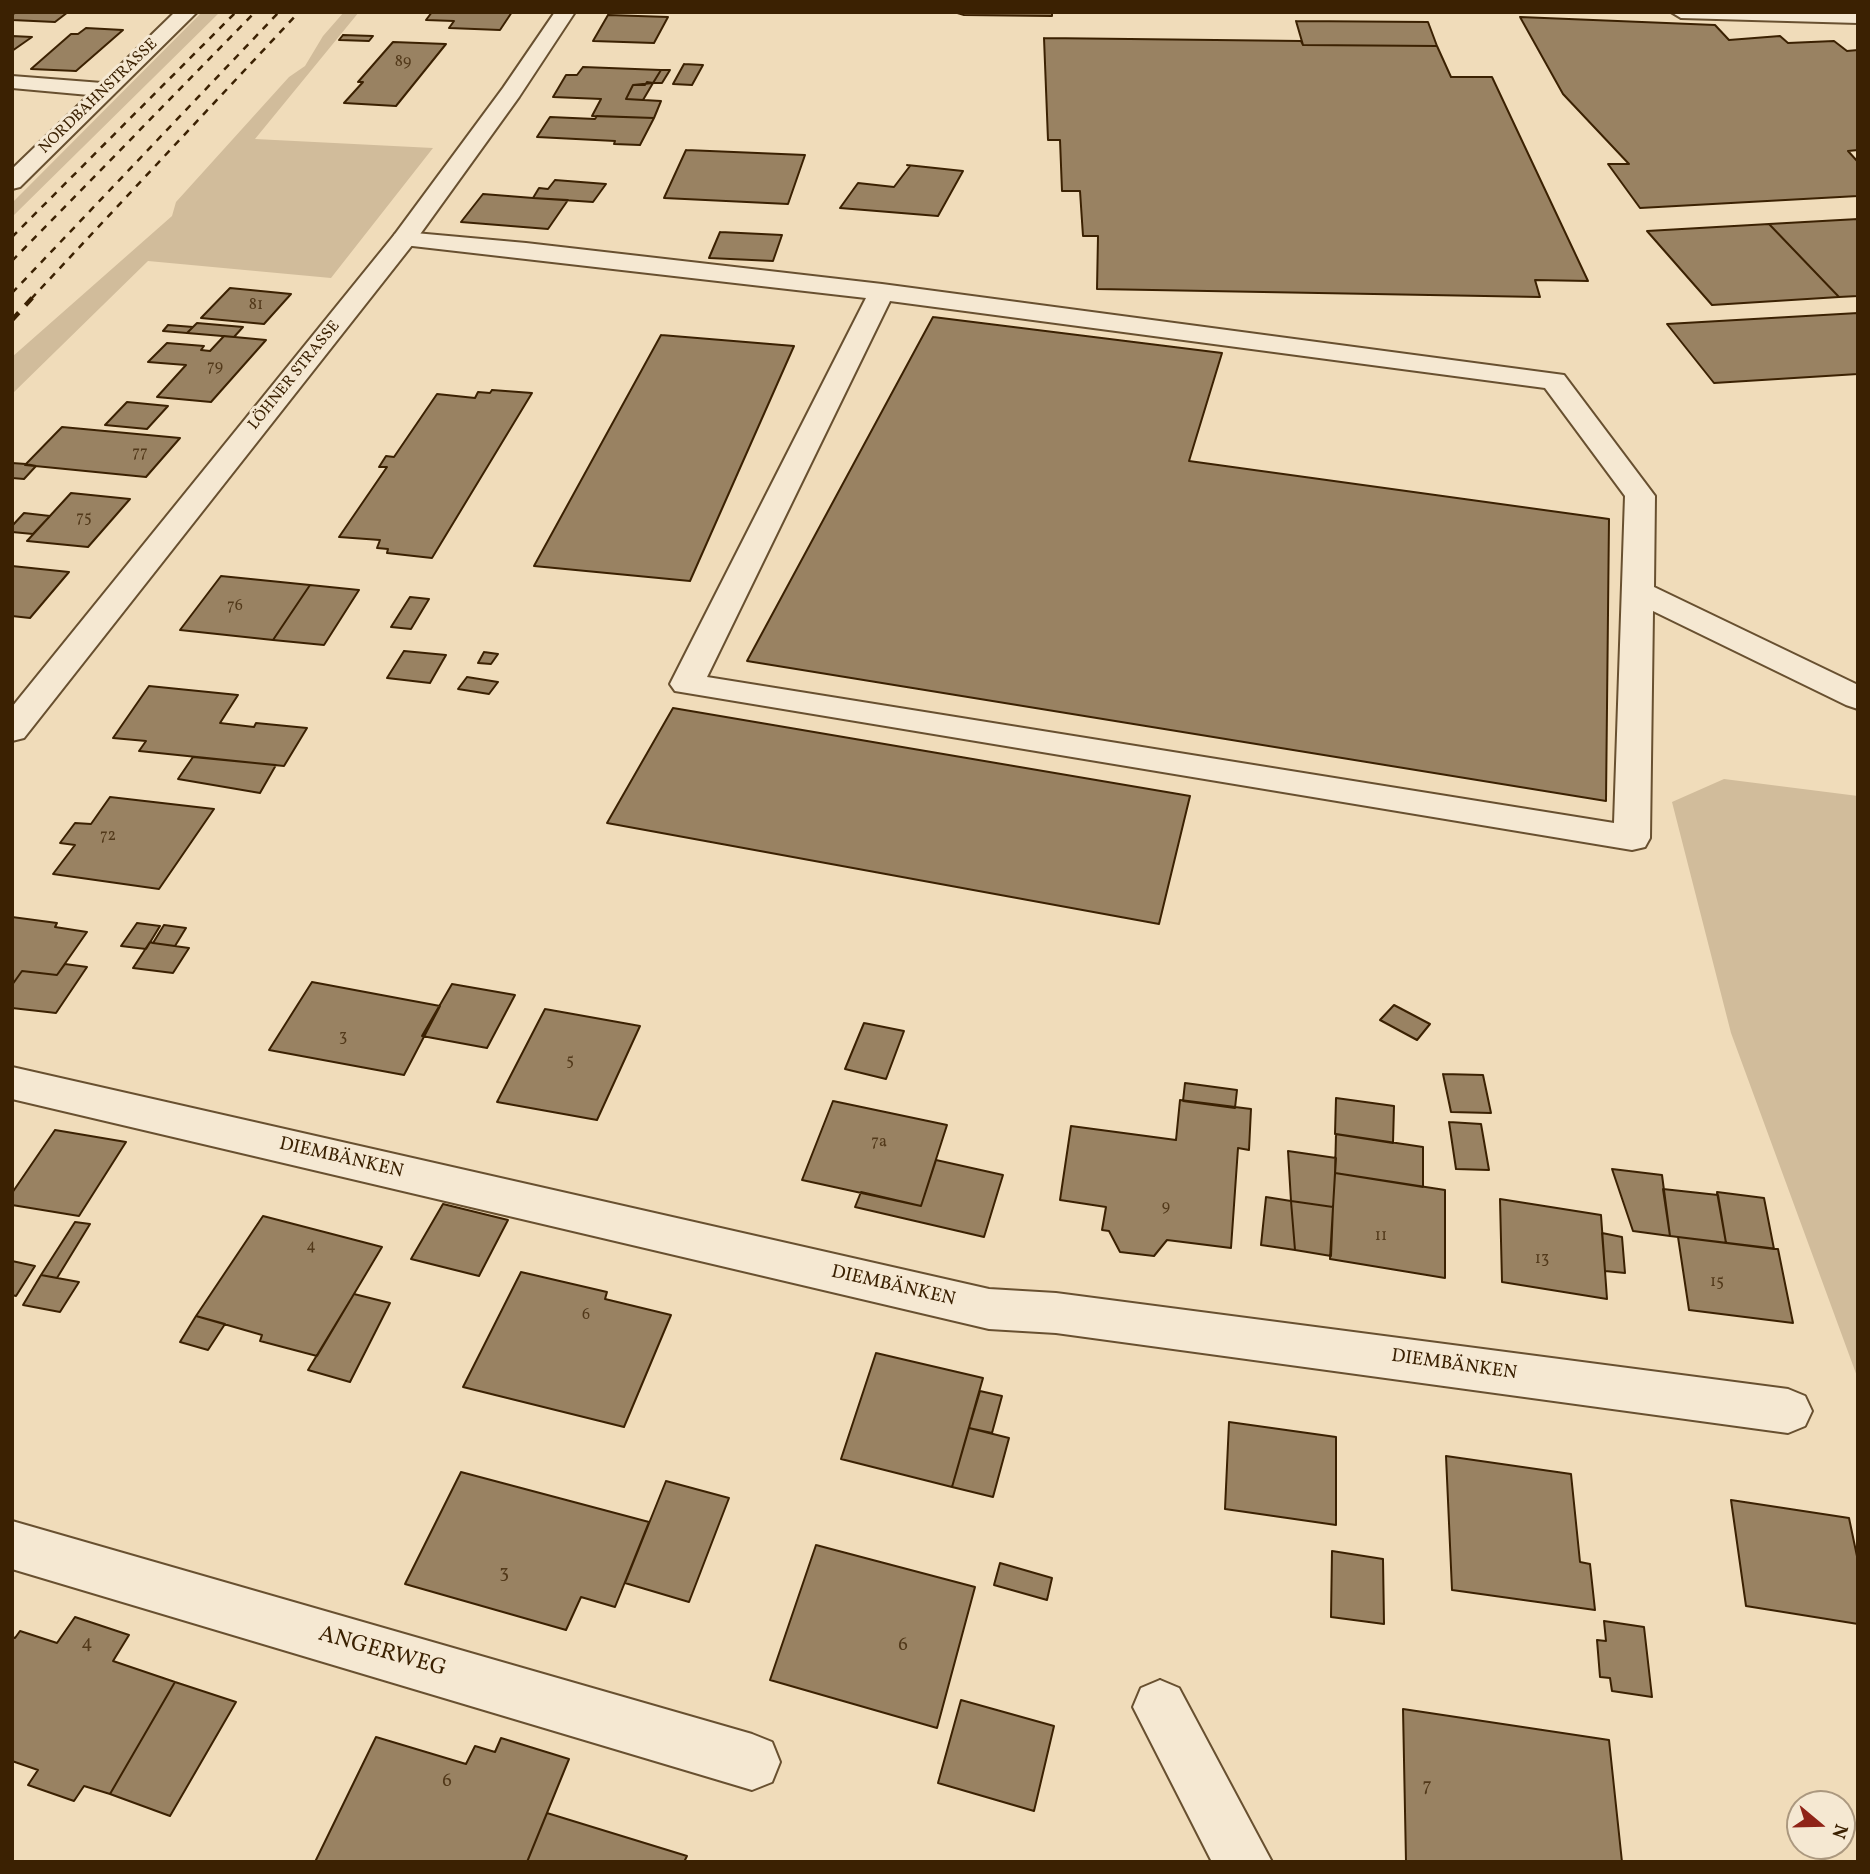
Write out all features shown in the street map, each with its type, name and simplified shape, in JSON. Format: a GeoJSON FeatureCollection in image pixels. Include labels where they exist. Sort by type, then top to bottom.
{"type":"FeatureCollection","features":[{"type":"Feature","properties":{"kind":"street","name":"NORDBAHNSTRASSE"},"geometry":{"type":"LineString","coordinates":[[12,183],[187,12]]}},
{"type":"Feature","properties":{"kind":"street","name":"LÖHNER STRASSE"},"geometry":{"type":"LineString","coordinates":[[12,730],[404,239],[511,92],[565,12]]}},
{"type":"Feature","properties":{"kind":"street"},"geometry":{"type":"LineString","coordinates":[[1681,12],[1858,17]]}},
{"type":"Feature","properties":{"kind":"street"},"geometry":{"type":"LineString","coordinates":[[12,82],[106,90]]}},
{"type":"Feature","properties":{"kind":"street"},"geometry":{"type":"LineString","coordinates":[[404,239],[526,250],[882,292],[1554,381],[1640,496],[1632,838],[687,684],[882,292]]}},
{"type":"Feature","properties":{"kind":"street"},"geometry":{"type":"LineString","coordinates":[[1637,591],[1858,698]]}},
{"type":"Feature","properties":{"kind":"street","name":"DIEMBÄNKEN"},"geometry":{"type":"LineString","coordinates":[[12,1083],[989,1309],[1069,1315],[1788,1410]]}},
{"type":"Feature","properties":{"kind":"street","name":"ANGERWEG"},"geometry":{"type":"LineString","coordinates":[[12,1545],[752,1762]]}},
{"type":"Feature","properties":{"kind":"street"},"geometry":{"type":"LineString","coordinates":[[1160,1707],[1242,1862]]}},
{"type":"Feature","properties":{"kind":"shaded area"},"geometry":{"type":"Polygon","coordinates":[[[202,12],[220,12],[12,217],[12,203],[202,12]]]}},
{"type":"Feature","properties":{"kind":"shaded area"},"geometry":{"type":"Polygon","coordinates":[[[344,12],[359,12],[255,139],[433,148],[331,278],[148,261],[12,394],[12,357],[172,216],[176,202],[289,77],[305,66],[323,36],[344,12]]]}},
{"type":"Feature","properties":{"kind":"shaded area"},"geometry":{"type":"Polygon","coordinates":[[[1724,779],[1858,796],[1858,1379],[1731,1033],[1672,802],[1724,779]]]}},
{"type":"Feature","properties":{"kind":"building"},"geometry":{"type":"Polygon","coordinates":[[[16,12],[68,12],[55,22],[12,20],[12,15],[16,12]]]}},
{"type":"Feature","properties":{"kind":"building"},"geometry":{"type":"Polygon","coordinates":[[[432,12],[512,12],[500,30],[449,28],[454,21],[426,20],[432,12]]]}},
{"type":"Feature","properties":{"kind":"building"},"geometry":{"type":"Polygon","coordinates":[[[954,12],[1052,12],[1052,16],[964,15],[954,12]]]}},
{"type":"Feature","properties":{"kind":"building"},"geometry":{"type":"Polygon","coordinates":[[[608,15],[668,17],[654,43],[593,41],[608,15]]]}},
{"type":"Feature","properties":{"kind":"building"},"geometry":{"type":"Polygon","coordinates":[[[1520,17],[1715,25],[1729,40],[1780,36],[1788,43],[1834,41],[1847,51],[1858,50],[1858,150],[1848,151],[1858,162],[1858,196],[1640,208],[1608,164],[1629,164],[1563,94],[1520,17]]]}},
{"type":"Feature","properties":{"kind":"building"},"geometry":{"type":"Polygon","coordinates":[[[1296,21],[1428,22],[1437,46],[1303,45],[1296,21]]]}},
{"type":"Feature","properties":{"kind":"building"},"geometry":{"type":"Polygon","coordinates":[[[86,28],[123,30],[76,71],[31,69],[71,34],[78,34],[86,28]]]}},
{"type":"Feature","properties":{"kind":"building"},"geometry":{"type":"Polygon","coordinates":[[[343,35],[373,36],[369,41],[339,40],[343,35]]]}},
{"type":"Feature","properties":{"kind":"building"},"geometry":{"type":"Polygon","coordinates":[[[12,36],[32,37],[12,51],[12,36]]]}},
{"type":"Feature","properties":{"kind":"building"},"geometry":{"type":"Polygon","coordinates":[[[1044,38],[1301,41],[1303,45],[1437,46],[1451,77],[1492,77],[1588,281],[1535,280],[1540,297],[1097,289],[1098,236],[1083,236],[1080,191],[1062,191],[1060,140],[1048,140],[1044,38]]]}},
{"type":"Feature","properties":{"kind":"building"},"geometry":{"type":"Polygon","coordinates":[[[393,42],[446,44],[396,106],[344,103],[363,82],[358,82],[393,42]]]}},
{"type":"Feature","properties":{"kind":"building"},"geometry":{"type":"Polygon","coordinates":[[[684,64],[703,65],[692,85],[673,84],[684,64]]]}},
{"type":"Feature","properties":{"kind":"building"},"geometry":{"type":"Polygon","coordinates":[[[583,67],[661,70],[653,83],[633,85],[626,99],[661,101],[654,118],[592,116],[601,99],[553,97],[566,75],[577,75],[583,67]]]}},
{"type":"Feature","properties":{"kind":"building"},"geometry":{"type":"Polygon","coordinates":[[[661,70],[670,70],[662,83],[653,83],[661,70]]]}},
{"type":"Feature","properties":{"kind":"building"},"geometry":{"type":"Polygon","coordinates":[[[647,82],[653,83],[643,100],[626,99],[633,85],[645,85],[647,82]]]}},
{"type":"Feature","properties":{"kind":"building"},"geometry":{"type":"Polygon","coordinates":[[[597,116],[654,118],[640,145],[537,137],[550,117],[595,119],[597,116]]]}},
{"type":"Feature","properties":{"kind":"building"},"geometry":{"type":"Polygon","coordinates":[[[686,150],[805,155],[788,204],[664,198],[686,150]]]}},
{"type":"Feature","properties":{"kind":"building"},"geometry":{"type":"Polygon","coordinates":[[[907,165],[963,171],[938,216],[840,208],[858,183],[894,187],[910,166],[907,165]]]}},
{"type":"Feature","properties":{"kind":"building"},"geometry":{"type":"Polygon","coordinates":[[[555,180],[606,184],[593,202],[533,198],[539,188],[548,189],[555,180]]]}},
{"type":"Feature","properties":{"kind":"building"},"geometry":{"type":"Polygon","coordinates":[[[483,194],[568,200],[548,229],[461,222],[483,194]]]}},
{"type":"Feature","properties":{"kind":"building"},"geometry":{"type":"Polygon","coordinates":[[[1858,219],[1858,296],[1839,297],[1769,224],[1858,219]]]}},
{"type":"Feature","properties":{"kind":"building"},"geometry":{"type":"Polygon","coordinates":[[[1769,224],[1839,297],[1712,305],[1647,231],[1769,224]]]}},
{"type":"Feature","properties":{"kind":"building"},"geometry":{"type":"Polygon","coordinates":[[[720,232],[782,235],[773,261],[709,258],[720,232]]]}},
{"type":"Feature","properties":{"kind":"building"},"geometry":{"type":"Polygon","coordinates":[[[230,288],[291,294],[264,324],[201,318],[230,288]]]}},
{"type":"Feature","properties":{"kind":"building"},"geometry":{"type":"Polygon","coordinates":[[[1858,313],[1858,374],[1714,383],[1667,324],[1858,313]]]}},
{"type":"Feature","properties":{"kind":"building"},"geometry":{"type":"Polygon","coordinates":[[[933,317],[1222,353],[1189,461],[1609,519],[1606,801],[747,661],[933,317]]]}},
{"type":"Feature","properties":{"kind":"building"},"geometry":{"type":"Polygon","coordinates":[[[197,323],[243,327],[234,337],[187,333],[197,323]]]}},
{"type":"Feature","properties":{"kind":"building"},"geometry":{"type":"Polygon","coordinates":[[[168,325],[193,327],[187,333],[163,331],[168,325]]]}},
{"type":"Feature","properties":{"kind":"building"},"geometry":{"type":"Polygon","coordinates":[[[661,335],[794,346],[690,581],[534,566],[661,335]]]}},
{"type":"Feature","properties":{"kind":"building"},"geometry":{"type":"Polygon","coordinates":[[[224,336],[266,340],[211,402],[157,397],[186,365],[148,362],[167,343],[204,346],[201,350],[210,351],[224,336]]]}},
{"type":"Feature","properties":{"kind":"building"},"geometry":{"type":"Polygon","coordinates":[[[492,390],[532,393],[432,558],[387,553],[388,549],[377,548],[380,540],[339,537],[387,467],[379,467],[386,456],[394,457],[437,394],[475,398],[478,392],[490,393],[492,390]]]}},
{"type":"Feature","properties":{"kind":"building"},"geometry":{"type":"Polygon","coordinates":[[[127,402],[168,406],[147,429],[105,425],[127,402]]]}},
{"type":"Feature","properties":{"kind":"building"},"geometry":{"type":"Polygon","coordinates":[[[62,427],[180,438],[146,477],[25,465],[62,427]]]}},
{"type":"Feature","properties":{"kind":"building"},"geometry":{"type":"Polygon","coordinates":[[[12,463],[36,466],[24,479],[12,478],[12,463]]]}},
{"type":"Feature","properties":{"kind":"building"},"geometry":{"type":"Polygon","coordinates":[[[71,493],[130,499],[88,547],[27,541],[71,493]]]}},
{"type":"Feature","properties":{"kind":"building"},"geometry":{"type":"Polygon","coordinates":[[[24,513],[50,516],[33,534],[12,532],[12,526],[24,513]]]}},
{"type":"Feature","properties":{"kind":"building"},"geometry":{"type":"Polygon","coordinates":[[[12,566],[69,572],[30,618],[12,616],[12,566]]]}},
{"type":"Feature","properties":{"kind":"building"},"geometry":{"type":"Polygon","coordinates":[[[221,576],[310,585],[273,640],[180,630],[221,576]]]}},
{"type":"Feature","properties":{"kind":"building"},"geometry":{"type":"Polygon","coordinates":[[[310,585],[359,590],[324,645],[273,640],[310,585]]]}},
{"type":"Feature","properties":{"kind":"building"},"geometry":{"type":"Polygon","coordinates":[[[410,597],[429,599],[411,629],[391,627],[410,597]]]}},
{"type":"Feature","properties":{"kind":"building"},"geometry":{"type":"Polygon","coordinates":[[[404,651],[446,655],[430,683],[387,678],[404,651]]]}},
{"type":"Feature","properties":{"kind":"building"},"geometry":{"type":"Polygon","coordinates":[[[484,652],[498,654],[491,664],[478,663],[484,652]]]}},
{"type":"Feature","properties":{"kind":"building"},"geometry":{"type":"Polygon","coordinates":[[[467,677],[498,682],[489,694],[458,689],[467,677]]]}},
{"type":"Feature","properties":{"kind":"building"},"geometry":{"type":"Polygon","coordinates":[[[149,686],[238,695],[220,723],[307,728],[284,766],[139,751],[146,741],[113,738],[149,686]]]}},
{"type":"Feature","properties":{"kind":"building"},"geometry":{"type":"Polygon","coordinates":[[[673,708],[1190,796],[1159,924],[607,823],[673,708]]]}},
{"type":"Feature","properties":{"kind":"building"},"geometry":{"type":"Polygon","coordinates":[[[193,757],[276,765],[260,793],[178,779],[193,757]]]}},
{"type":"Feature","properties":{"kind":"building"},"geometry":{"type":"Polygon","coordinates":[[[110,797],[214,809],[159,889],[53,874],[75,845],[60,843],[75,823],[91,824],[110,797]]]}},
{"type":"Feature","properties":{"kind":"building"},"geometry":{"type":"Polygon","coordinates":[[[12,917],[57,923],[55,927],[87,932],[57,975],[22,971],[12,985],[12,917]]]}},
{"type":"Feature","properties":{"kind":"building"},"geometry":{"type":"Polygon","coordinates":[[[137,923],[160,926],[146,949],[121,946],[137,923]]]}},
{"type":"Feature","properties":{"kind":"building"},"geometry":{"type":"Polygon","coordinates":[[[164,925],[186,928],[175,946],[153,943],[164,925]]]}},
{"type":"Feature","properties":{"kind":"building"},"geometry":{"type":"Polygon","coordinates":[[[150,942],[189,948],[173,973],[133,968],[150,942]]]}},
{"type":"Feature","properties":{"kind":"building"},"geometry":{"type":"Polygon","coordinates":[[[65,964],[87,967],[56,1013],[12,1008],[12,985],[22,971],[57,975],[65,964]]]}},
{"type":"Feature","properties":{"kind":"building"},"geometry":{"type":"Polygon","coordinates":[[[312,982],[440,1006],[404,1075],[269,1050],[312,982]]]}},
{"type":"Feature","properties":{"kind":"building"},"geometry":{"type":"Polygon","coordinates":[[[452,984],[515,995],[487,1048],[422,1036],[452,984]]]}},
{"type":"Feature","properties":{"kind":"building"},"geometry":{"type":"Polygon","coordinates":[[[1394,1005],[1430,1024],[1417,1040],[1380,1020],[1394,1005]]]}},
{"type":"Feature","properties":{"kind":"building"},"geometry":{"type":"Polygon","coordinates":[[[545,1009],[640,1026],[597,1120],[497,1102],[545,1009]]]}},
{"type":"Feature","properties":{"kind":"building"},"geometry":{"type":"Polygon","coordinates":[[[864,1023],[904,1031],[886,1079],[845,1069],[864,1023]]]}},
{"type":"Feature","properties":{"kind":"building"},"geometry":{"type":"Polygon","coordinates":[[[1443,1074],[1483,1075],[1491,1113],[1451,1112],[1443,1074]]]}},
{"type":"Feature","properties":{"kind":"building"},"geometry":{"type":"Polygon","coordinates":[[[1185,1083],[1237,1090],[1235,1108],[1183,1101],[1185,1083]]]}},
{"type":"Feature","properties":{"kind":"building"},"geometry":{"type":"Polygon","coordinates":[[[1336,1098],[1394,1106],[1393,1143],[1335,1134],[1336,1098]]]}},
{"type":"Feature","properties":{"kind":"building"},"geometry":{"type":"Polygon","coordinates":[[[1180,1100],[1251,1109],[1249,1150],[1238,1148],[1231,1248],[1167,1240],[1154,1256],[1120,1252],[1109,1231],[1102,1230],[1106,1207],[1060,1200],[1071,1126],[1176,1140],[1180,1100]]]}},
{"type":"Feature","properties":{"kind":"building"},"geometry":{"type":"Polygon","coordinates":[[[833,1101],[947,1125],[921,1206],[802,1180],[833,1101]]]}},
{"type":"Feature","properties":{"kind":"building"},"geometry":{"type":"Polygon","coordinates":[[[1449,1122],[1481,1124],[1489,1170],[1456,1169],[1449,1122]]]}},
{"type":"Feature","properties":{"kind":"building"},"geometry":{"type":"Polygon","coordinates":[[[55,1130],[126,1142],[79,1216],[12,1205],[12,1193],[55,1130]]]}},
{"type":"Feature","properties":{"kind":"building"},"geometry":{"type":"Polygon","coordinates":[[[1336,1134],[1423,1147],[1423,1187],[1335,1173],[1336,1134]]]}},
{"type":"Feature","properties":{"kind":"building"},"geometry":{"type":"Polygon","coordinates":[[[1288,1151],[1336,1158],[1333,1207],[1291,1201],[1288,1151]]]}},
{"type":"Feature","properties":{"kind":"building"},"geometry":{"type":"Polygon","coordinates":[[[936,1160],[1003,1175],[984,1237],[855,1207],[861,1192],[921,1206],[936,1160]]]}},
{"type":"Feature","properties":{"kind":"building"},"geometry":{"type":"Polygon","coordinates":[[[1612,1169],[1662,1175],[1670,1236],[1633,1231],[1612,1169]]]}},
{"type":"Feature","properties":{"kind":"building"},"geometry":{"type":"Polygon","coordinates":[[[1335,1173],[1445,1190],[1445,1278],[1330,1259],[1335,1173]]]}},
{"type":"Feature","properties":{"kind":"building"},"geometry":{"type":"Polygon","coordinates":[[[1663,1189],[1718,1195],[1726,1243],[1670,1236],[1663,1189]]]}},
{"type":"Feature","properties":{"kind":"building"},"geometry":{"type":"Polygon","coordinates":[[[1717,1192],[1764,1198],[1774,1249],[1726,1243],[1717,1192]]]}},
{"type":"Feature","properties":{"kind":"building"},"geometry":{"type":"Polygon","coordinates":[[[1266,1197],[1291,1201],[1295,1250],[1261,1245],[1266,1197]]]}},
{"type":"Feature","properties":{"kind":"building"},"geometry":{"type":"Polygon","coordinates":[[[1500,1199],[1601,1215],[1607,1299],[1502,1282],[1500,1199]]]}},
{"type":"Feature","properties":{"kind":"building"},"geometry":{"type":"Polygon","coordinates":[[[1291,1201],[1333,1207],[1331,1256],[1295,1250],[1291,1201]]]}},
{"type":"Feature","properties":{"kind":"building"},"geometry":{"type":"Polygon","coordinates":[[[443,1204],[508,1220],[479,1276],[411,1259],[443,1204]]]}},
{"type":"Feature","properties":{"kind":"building"},"geometry":{"type":"Polygon","coordinates":[[[263,1216],[382,1247],[317,1356],[260,1341],[262,1335],[196,1316],[263,1216]]]}},
{"type":"Feature","properties":{"kind":"building"},"geometry":{"type":"Polygon","coordinates":[[[75,1222],[90,1224],[57,1278],[41,1275],[75,1222]]]}},
{"type":"Feature","properties":{"kind":"building"},"geometry":{"type":"Polygon","coordinates":[[[1602,1233],[1622,1237],[1625,1273],[1605,1271],[1602,1233]]]}},
{"type":"Feature","properties":{"kind":"building"},"geometry":{"type":"Polygon","coordinates":[[[1678,1237],[1778,1249],[1793,1323],[1689,1310],[1678,1237]]]}},
{"type":"Feature","properties":{"kind":"building"},"geometry":{"type":"Polygon","coordinates":[[[12,1261],[35,1266],[16,1296],[12,1295],[12,1261]]]}},
{"type":"Feature","properties":{"kind":"building"},"geometry":{"type":"Polygon","coordinates":[[[521,1272],[607,1292],[605,1299],[671,1315],[624,1427],[463,1387],[521,1272]]]}},
{"type":"Feature","properties":{"kind":"building"},"geometry":{"type":"Polygon","coordinates":[[[41,1275],[79,1282],[60,1312],[23,1305],[41,1275]]]}},
{"type":"Feature","properties":{"kind":"building"},"geometry":{"type":"Polygon","coordinates":[[[354,1294],[390,1303],[350,1382],[308,1370],[354,1294]]]}},
{"type":"Feature","properties":{"kind":"building"},"geometry":{"type":"Polygon","coordinates":[[[196,1316],[225,1324],[208,1350],[180,1342],[196,1316]]]}},
{"type":"Feature","properties":{"kind":"building"},"geometry":{"type":"Polygon","coordinates":[[[876,1353],[983,1378],[952,1487],[841,1459],[876,1353]]]}},
{"type":"Feature","properties":{"kind":"building"},"geometry":{"type":"Polygon","coordinates":[[[980,1391],[1002,1396],[992,1433],[969,1428],[980,1391]]]}},
{"type":"Feature","properties":{"kind":"building"},"geometry":{"type":"Polygon","coordinates":[[[1229,1422],[1336,1437],[1336,1525],[1225,1509],[1229,1422]]]}},
{"type":"Feature","properties":{"kind":"building"},"geometry":{"type":"Polygon","coordinates":[[[969,1428],[1009,1438],[993,1497],[952,1487],[969,1428]]]}},
{"type":"Feature","properties":{"kind":"building"},"geometry":{"type":"Polygon","coordinates":[[[1446,1456],[1571,1474],[1580,1562],[1590,1564],[1595,1610],[1452,1590],[1446,1456]]]}},
{"type":"Feature","properties":{"kind":"building"},"geometry":{"type":"Polygon","coordinates":[[[461,1472],[649,1522],[615,1607],[581,1597],[566,1630],[405,1584],[461,1472]]]}},
{"type":"Feature","properties":{"kind":"building"},"geometry":{"type":"Polygon","coordinates":[[[666,1481],[729,1498],[689,1602],[625,1583],[666,1481]]]}},
{"type":"Feature","properties":{"kind":"building"},"geometry":{"type":"Polygon","coordinates":[[[1731,1500],[1849,1518],[1858,1561],[1858,1624],[1746,1606],[1731,1500]]]}},
{"type":"Feature","properties":{"kind":"building"},"geometry":{"type":"Polygon","coordinates":[[[816,1545],[975,1587],[937,1728],[770,1680],[816,1545]]]}},
{"type":"Feature","properties":{"kind":"building"},"geometry":{"type":"Polygon","coordinates":[[[1332,1551],[1383,1559],[1384,1624],[1331,1617],[1332,1551]]]}},
{"type":"Feature","properties":{"kind":"building"},"geometry":{"type":"Polygon","coordinates":[[[1000,1563],[1052,1578],[1047,1600],[994,1585],[1000,1563]]]}},
{"type":"Feature","properties":{"kind":"building"},"geometry":{"type":"Polygon","coordinates":[[[75,1617],[129,1635],[113,1661],[175,1682],[110,1794],[84,1786],[74,1801],[28,1785],[38,1770],[12,1761],[12,1637],[15,1638],[20,1631],[57,1643],[75,1617]]]}},
{"type":"Feature","properties":{"kind":"building"},"geometry":{"type":"Polygon","coordinates":[[[1604,1621],[1644,1627],[1652,1697],[1612,1691],[1610,1678],[1600,1677],[1597,1640],[1606,1641],[1604,1621]]]}},
{"type":"Feature","properties":{"kind":"building"},"geometry":{"type":"Polygon","coordinates":[[[175,1682],[236,1702],[170,1816],[110,1794],[175,1682]]]}},
{"type":"Feature","properties":{"kind":"building"},"geometry":{"type":"Polygon","coordinates":[[[961,1700],[1054,1726],[1034,1811],[938,1783],[961,1700]]]}},
{"type":"Feature","properties":{"kind":"building"},"geometry":{"type":"Polygon","coordinates":[[[1403,1709],[1609,1740],[1622,1862],[1406,1862],[1403,1709]]]}},
{"type":"Feature","properties":{"kind":"building"},"geometry":{"type":"Polygon","coordinates":[[[376,1737],[466,1764],[475,1746],[495,1752],[501,1738],[569,1759],[527,1862],[315,1862],[376,1737]]]}},
{"type":"Feature","properties":{"kind":"building"},"geometry":{"type":"Polygon","coordinates":[[[547,1813],[687,1856],[684,1862],[527,1862],[547,1813]]]}},
{"type":"Feature","properties":{"kind":"railway"},"geometry":{"type":"LineString","coordinates":[[12,237],[236,12]]}},
{"type":"Feature","properties":{"kind":"railway"},"geometry":{"type":"LineString","coordinates":[[12,261],[255,12]]}},
{"type":"Feature","properties":{"kind":"railway"},"geometry":{"type":"LineString","coordinates":[[12,293],[279,12]]}},
{"type":"Feature","properties":{"kind":"railway"},"geometry":{"type":"LineString","coordinates":[[31,299],[299,12]]}},
{"type":"Feature","properties":{"kind":"railway"},"geometry":{"type":"LineString","coordinates":[[12,320],[33,297]]}}]}
